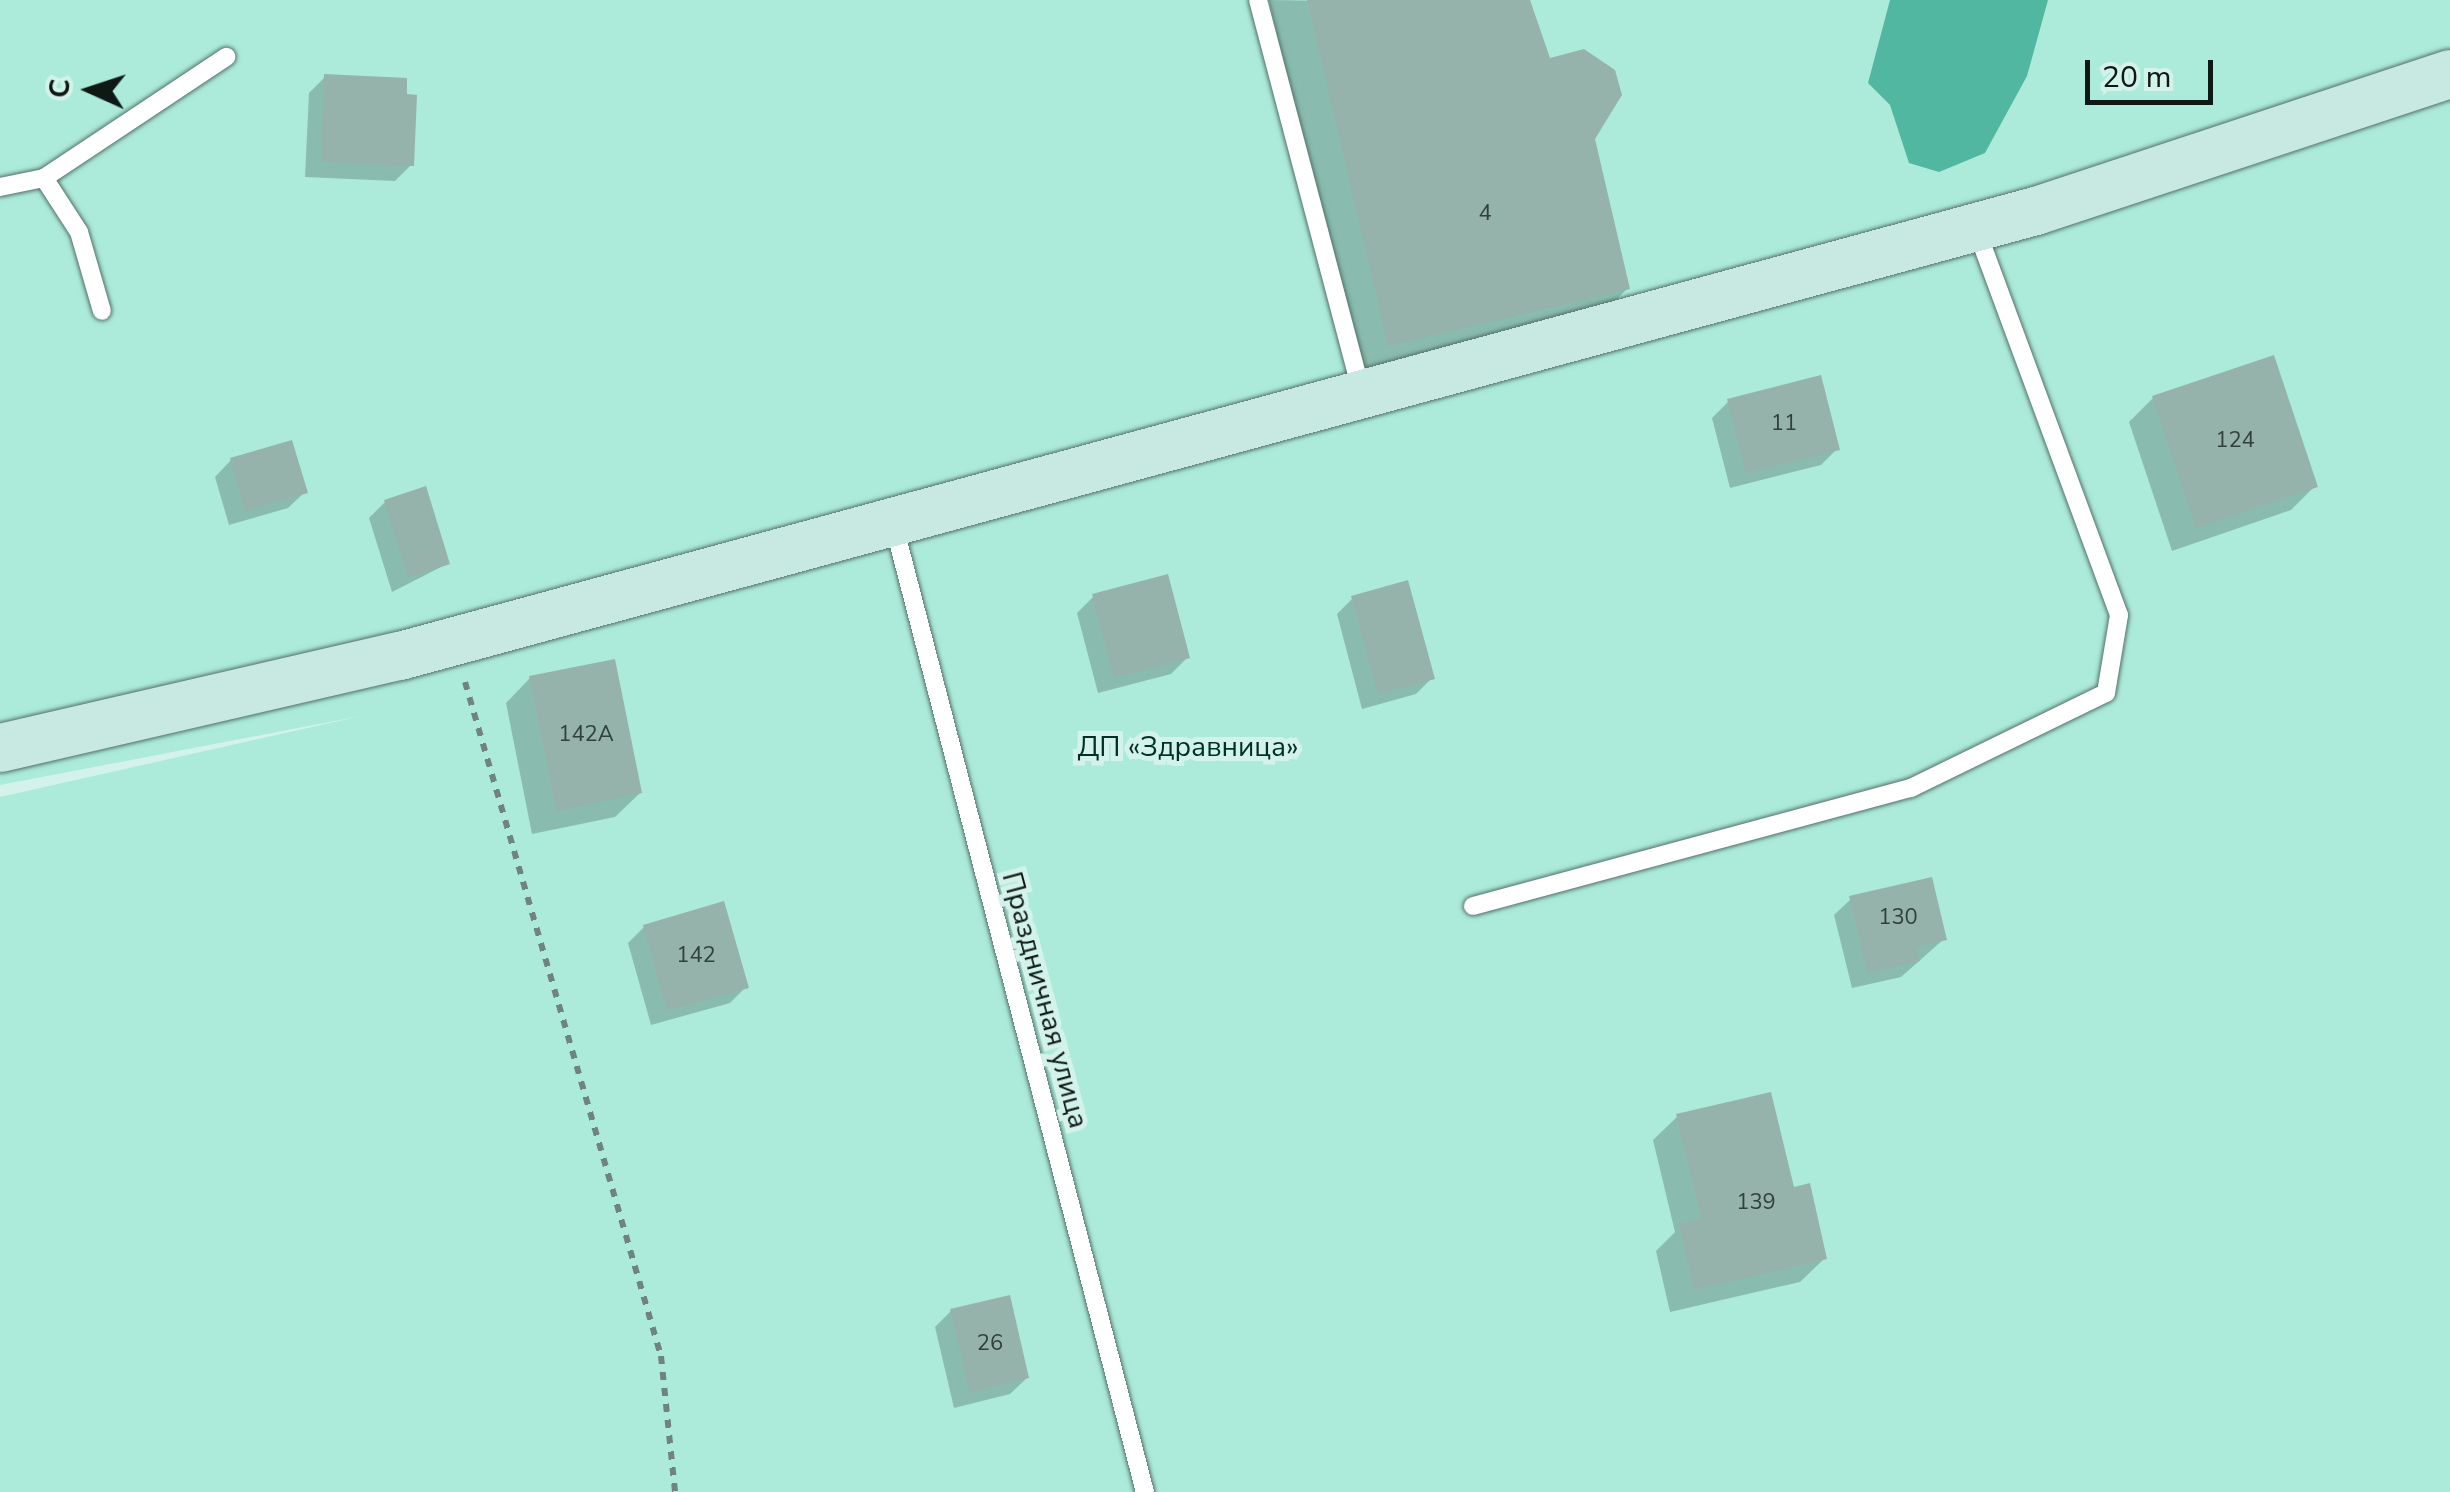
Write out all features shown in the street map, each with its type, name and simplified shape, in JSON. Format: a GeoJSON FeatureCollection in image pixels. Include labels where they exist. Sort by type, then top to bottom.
{"type":"FeatureCollection","features":[{"type":"Feature","properties":{"kind":"street"},"geometry":{"type":"LineString","coordinates":[[0,748],[453,642],[1976,228],[2450,74]]}},
{"type":"Feature","properties":{"kind":"lane"},"geometry":{"type":"LineString","coordinates":[[1258,0],[1362,394]]}},
{"type":"Feature","properties":{"kind":"lane"},"geometry":{"type":"LineString","coordinates":[[0,187],[44,178],[226,57]]}},
{"type":"Feature","properties":{"kind":"lane"},"geometry":{"type":"LineString","coordinates":[[44,178],[78,232],[102,311]]}},
{"type":"Feature","properties":{"kind":"lane"},"geometry":{"type":"LineString","coordinates":[[1473,906],[1911,788],[2106,694],[2120,657],[2120,615],[1976,228]]}},
{"type":"Feature","properties":{"kind":"lane","name":"Праздничная улица"},"geometry":{"type":"LineString","coordinates":[[893,522],[1144,1492]]}},
{"type":"Feature","properties":{"kind":"path"},"geometry":{"type":"LineString","coordinates":[[453,642],[661,1356],[676,1492]]}},
{"type":"Feature","properties":{"kind":"green space","name":"ДП «Здравница»"},"geometry":{"type":"Polygon","coordinates":[[[0,0],[2450,0],[2450,1492],[0,1492],[0,797],[361,716],[0,785],[0,0]]]}},
{"type":"Feature","properties":{"kind":"shaded area"},"geometry":{"type":"Polygon","coordinates":[[[1890,0],[2048,0],[2027,76],[1985,153],[1939,172],[1909,163],[1890,105],[1868,83],[1890,0]]]}},
{"type":"Feature","properties":{"kind":"building"},"geometry":{"type":"Polygon","coordinates":[[[1307,0],[1530,0],[1550,58],[1584,49],[1615,70],[1622,95],[1595,139],[1630,289],[1388,346],[1307,0]]]}},
{"type":"Feature","properties":{"kind":"building"},"geometry":{"type":"Polygon","coordinates":[[[324,74],[407,78],[407,94],[417,95],[414,166],[321,162],[324,74]]]}},
{"type":"Feature","properties":{"kind":"building"},"geometry":{"type":"Polygon","coordinates":[[[2274,355],[2318,487],[2196,528],[2152,396],[2274,355]]]}},
{"type":"Feature","properties":{"kind":"building"},"geometry":{"type":"Polygon","coordinates":[[[1821,375],[1840,450],[1746,473],[1727,399],[1821,375]]]}},
{"type":"Feature","properties":{"kind":"building"},"geometry":{"type":"Polygon","coordinates":[[[292,440],[308,493],[245,511],[230,458],[292,440]]]}},
{"type":"Feature","properties":{"kind":"building"},"geometry":{"type":"Polygon","coordinates":[[[426,486],[450,564],[408,578],[384,500],[426,486]]]}},
{"type":"Feature","properties":{"kind":"building"},"geometry":{"type":"Polygon","coordinates":[[[1168,574],[1190,658],[1114,678],[1092,594],[1168,574]]]}},
{"type":"Feature","properties":{"kind":"building"},"geometry":{"type":"Polygon","coordinates":[[[1408,580],[1435,679],[1378,694],[1351,596],[1408,580]]]}},
{"type":"Feature","properties":{"kind":"building"},"geometry":{"type":"Polygon","coordinates":[[[615,659],[642,793],[556,811],[529,676],[615,659]]]}},
{"type":"Feature","properties":{"kind":"building"},"geometry":{"type":"Polygon","coordinates":[[[1932,877],[1947,940],[1916,947],[1920,961],[1867,973],[1849,896],[1932,877]]]}},
{"type":"Feature","properties":{"kind":"building"},"geometry":{"type":"Polygon","coordinates":[[[724,901],[749,988],[667,1011],[643,925],[724,901]]]}},
{"type":"Feature","properties":{"kind":"building"},"geometry":{"type":"Polygon","coordinates":[[[1771,1092],[1794,1187],[1810,1183],[1827,1259],[1694,1290],[1679,1224],[1701,1219],[1676,1114],[1771,1092]]]}},
{"type":"Feature","properties":{"kind":"building"},"geometry":{"type":"Polygon","coordinates":[[[1010,1295],[1029,1378],[970,1393],[950,1309],[1010,1295]]]}}]}
